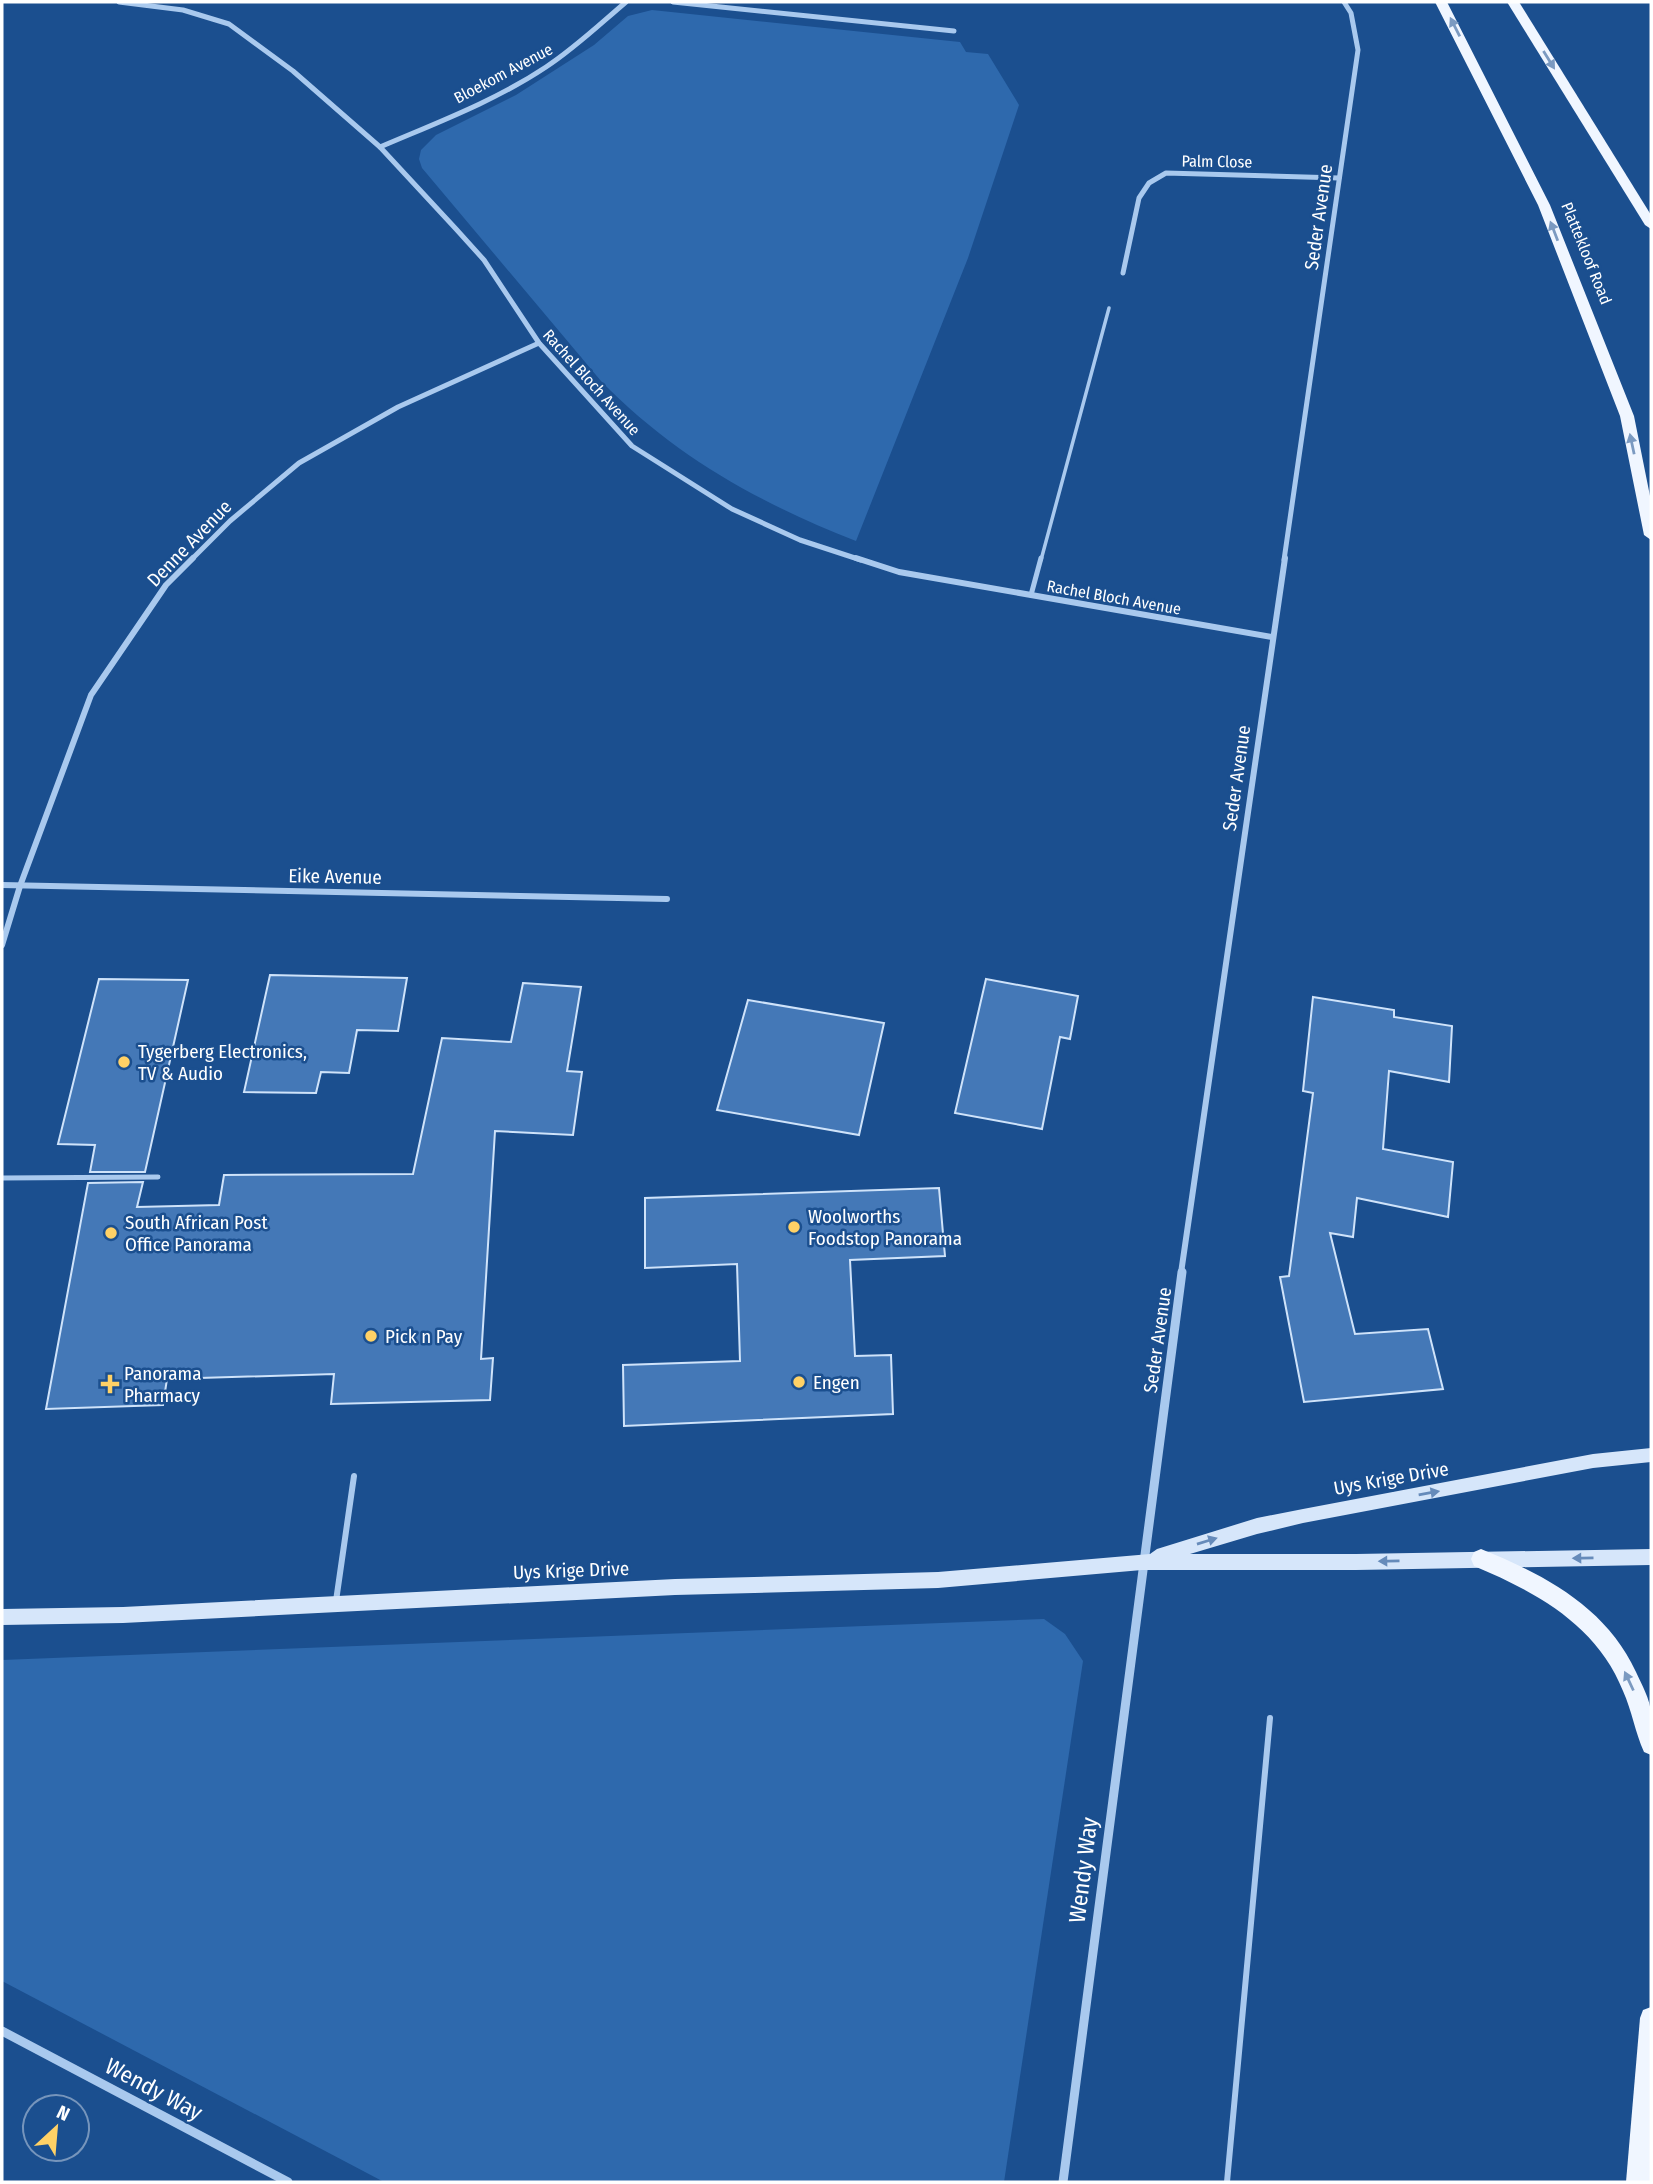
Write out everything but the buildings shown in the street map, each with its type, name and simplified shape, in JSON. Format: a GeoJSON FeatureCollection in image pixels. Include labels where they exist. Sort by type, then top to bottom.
{"type":"FeatureCollection","features":[{"type":"Feature","properties":{"kind":"main road","name":"Plattekloof Road"},"geometry":{"type":"LineString","coordinates":[[1441,2],[1544,205],[1559,242],[1627,416],[1651,535]]}},
{"type":"Feature","properties":{"kind":"main road"},"geometry":{"type":"LineString","coordinates":[[1513,2],[1651,225]]}},
{"type":"Feature","properties":{"kind":"main road"},"geometry":{"type":"LineString","coordinates":[[1481,1559],[1556,1594],[1603,1634],[1633,1686],[1651,1745]]}},
{"type":"Feature","properties":{"kind":"main road"},"geometry":{"type":"LineString","coordinates":[[1638,2182],[1651,2018]]}},
{"type":"Feature","properties":{"kind":"street","name":"Rachel Bloch Avenue"},"geometry":{"type":"LineString","coordinates":[[119,2],[183,10],[229,24],[293,71],[380,146],[484,260],[539,343],[632,446],[732,509],[800,540],[899,572],[1272,636]]}},
{"type":"Feature","properties":{"kind":"street","name":"Bloekom Avenue"},"geometry":{"type":"LineString","coordinates":[[380,146],[485,100],[536,72],[568,52],[626,2]]}},
{"type":"Feature","properties":{"kind":"street"},"geometry":{"type":"LineString","coordinates":[[673,2],[954,31]]}},
{"type":"Feature","properties":{"kind":"street","name":"Seder Avenue"},"geometry":{"type":"LineString","coordinates":[[1142,1562],[1272,636],[1358,50],[1351,13],[1344,2]]}},
{"type":"Feature","properties":{"kind":"street","name":"Palm Close"},"geometry":{"type":"LineString","coordinates":[[1123,273],[1139,198],[1149,184],[1167,173],[1339,178]]}},
{"type":"Feature","properties":{"kind":"street","name":"Denne Avenue"},"geometry":{"type":"LineString","coordinates":[[2,945],[20,886],[91,695],[166,585],[230,521],[299,463],[398,407],[539,343]]}},
{"type":"Feature","properties":{"kind":"street","name":"Eike Avenue"},"geometry":{"type":"LineString","coordinates":[[2,885],[667,899]]}},
{"type":"Feature","properties":{"kind":"street","name":"Uys Krige Drive"},"geometry":{"type":"LineString","coordinates":[[1142,1562],[1257,1526],[1304,1516],[1593,1461],[1651,1455]]}},
{"type":"Feature","properties":{"kind":"street","name":"Uys Krige Drive"},"geometry":{"type":"LineString","coordinates":[[2,1617],[122,1615],[674,1587],[938,1580],[1142,1562],[1651,1557]]}},
{"type":"Feature","properties":{"kind":"street","name":"Wendy Way"},"geometry":{"type":"LineString","coordinates":[[1063,2182],[1142,1562]]}},
{"type":"Feature","properties":{"kind":"street","name":"Wendy Way"},"geometry":{"type":"LineString","coordinates":[[2,2031],[288,2182]]}},
{"type":"Feature","properties":{"kind":"lane"},"geometry":{"type":"LineString","coordinates":[[1031,595],[1108,309]]}},
{"type":"Feature","properties":{"kind":"lane"},"geometry":{"type":"LineString","coordinates":[[2,1178],[158,1177]]}},
{"type":"Feature","properties":{"kind":"lane"},"geometry":{"type":"LineString","coordinates":[[336,1604],[354,1476]]}},
{"type":"Feature","properties":{"kind":"lane"},"geometry":{"type":"LineString","coordinates":[[1227,2182],[1270,1718]]}},
{"type":"Feature","properties":{"kind":"shaded area"},"geometry":{"type":"Polygon","coordinates":[[[652,10],[960,42],[966,52],[988,54],[1019,105],[968,258],[856,541],[786,511],[720,475],[688,455],[629,408],[601,381],[422,168],[419,159],[421,150],[436,135],[516,95],[594,45],[628,16],[652,10]]]}},
{"type":"Feature","properties":{"kind":"shaded area"},"geometry":{"type":"Polygon","coordinates":[[[1044,1619],[1065,1634],[1083,1661],[1004,2182],[384,2182],[2,1981],[2,1660],[1044,1619]]]}},
{"type":"Feature","properties":{"kind":"place","name":"Tygerberg Electronics, TV & Audio"},"geometry":{"type":"Point","coordinates":[124,1062]}},
{"type":"Feature","properties":{"kind":"place","name":"Woolworths Foodstop Panorama"},"geometry":{"type":"Point","coordinates":[794,1227]}},
{"type":"Feature","properties":{"kind":"place","name":"South African Post Office Panorama"},"geometry":{"type":"Point","coordinates":[111,1233]}},
{"type":"Feature","properties":{"kind":"place","name":"Pick n Pay"},"geometry":{"type":"Point","coordinates":[371,1336]}},
{"type":"Feature","properties":{"kind":"place","name":"Engen"},"geometry":{"type":"Point","coordinates":[799,1382]}},
{"type":"Feature","properties":{"kind":"place","name":"Panorama Pharmacy"},"geometry":{"type":"Point","coordinates":[110,1384]}}]}
